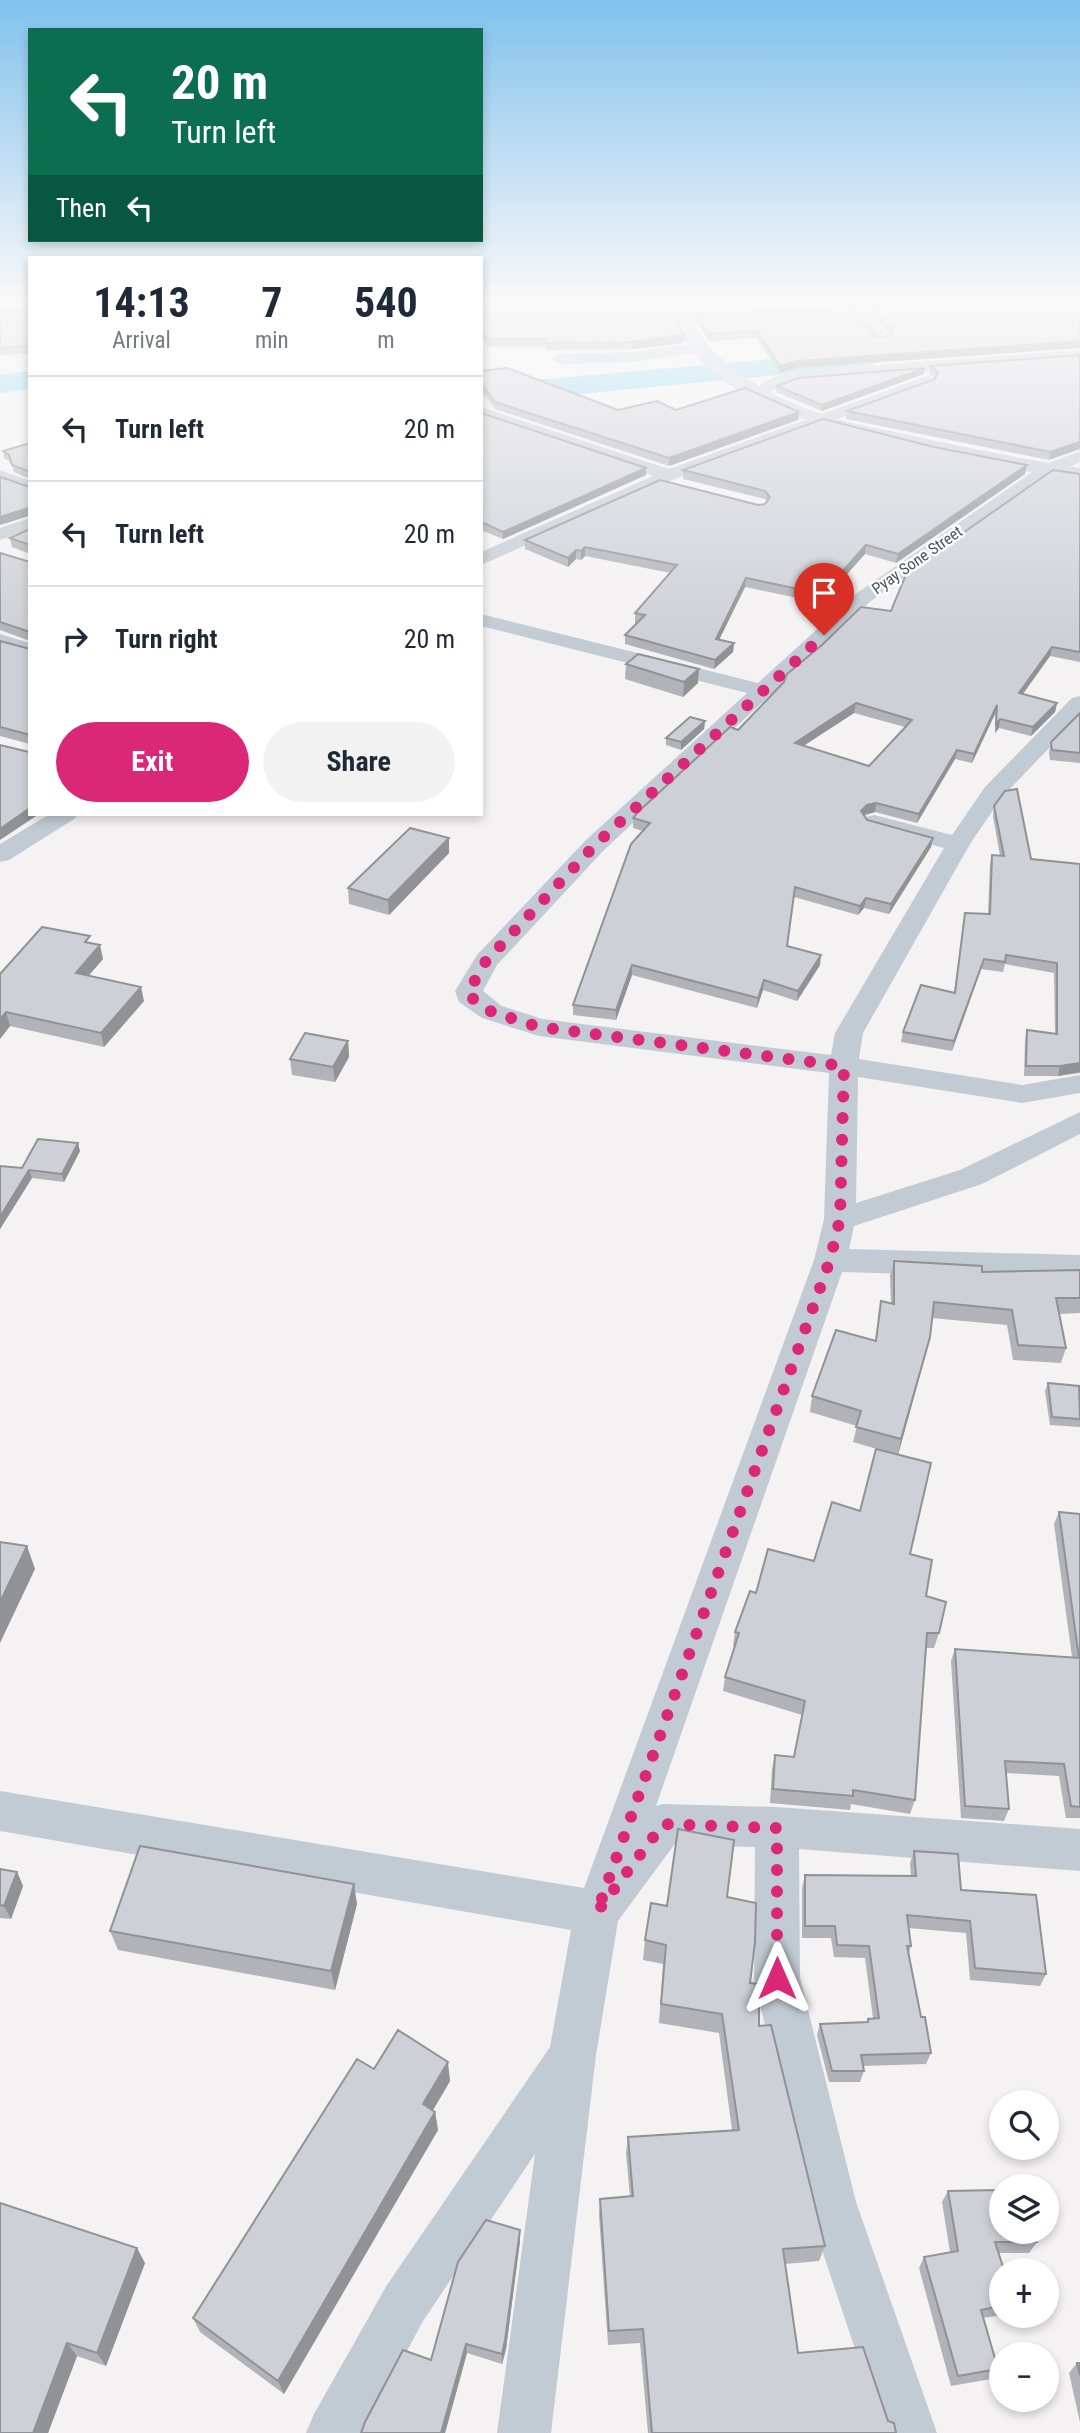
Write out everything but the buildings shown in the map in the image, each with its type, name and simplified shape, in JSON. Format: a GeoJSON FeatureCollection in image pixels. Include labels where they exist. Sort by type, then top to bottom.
{"type":"FeatureCollection","features":[{"type":"Feature","properties":{"kind":"street"},"geometry":{"type":"LineString","coordinates":[[483,413],[669,481]]}},
{"type":"Feature","properties":{"kind":"street"},"geometry":{"type":"LineString","coordinates":[[804,413],[818,419],[1046,470],[1080,474]]}},
{"type":"Feature","properties":{"kind":"street"},"geometry":{"type":"LineString","coordinates":[[483,558],[837,413]]}},
{"type":"Feature","properties":{"kind":"street","name":"Pyay Sone Street"},"geometry":{"type":"LineString","coordinates":[[844,1066],[539,1027],[492,1012],[469,996],[470,987],[486,961],[595,845],[864,597],[1046,470],[1080,456]]}},
{"type":"Feature","properties":{"kind":"street"},"geometry":{"type":"LineString","coordinates":[[0,475],[28,486]]}},
{"type":"Feature","properties":{"kind":"street"},"geometry":{"type":"LineString","coordinates":[[0,534],[28,524]]}},
{"type":"Feature","properties":{"kind":"street"},"geometry":{"type":"LineString","coordinates":[[483,541],[502,548]]}},
{"type":"Feature","properties":{"kind":"street"},"geometry":{"type":"LineString","coordinates":[[483,621],[762,691]]}},
{"type":"Feature","properties":{"kind":"street"},"geometry":{"type":"LineString","coordinates":[[0,640],[28,649]]}},
{"type":"Feature","properties":{"kind":"street"},"geometry":{"type":"LineString","coordinates":[[524,2433],[572,2055],[597,1912],[830,1260],[840,1219],[844,1066],[849,1034],[958,844],[993,792],[1080,703]]}},
{"type":"Feature","properties":{"kind":"street"},"geometry":{"type":"LineString","coordinates":[[0,855],[63,816]]}},
{"type":"Feature","properties":{"kind":"street"},"geometry":{"type":"LineString","coordinates":[[874,822],[958,844]]}},
{"type":"Feature","properties":{"kind":"street"},"geometry":{"type":"LineString","coordinates":[[844,1066],[1022,1094],[1080,1084]]}},
{"type":"Feature","properties":{"kind":"street"},"geometry":{"type":"LineString","coordinates":[[840,1219],[971,1177],[1080,1122]]}},
{"type":"Feature","properties":{"kind":"street"},"geometry":{"type":"LineString","coordinates":[[830,1260],[1080,1267]]}},
{"type":"Feature","properties":{"kind":"street"},"geometry":{"type":"LineString","coordinates":[[0,1811],[597,1912]]}},
{"type":"Feature","properties":{"kind":"street"},"geometry":{"type":"LineString","coordinates":[[597,1912],[663,1824],[777,1828],[1080,1850]]}},
{"type":"Feature","properties":{"kind":"street"},"geometry":{"type":"LineString","coordinates":[[777,1828],[777,1978],[831,2202],[910,2433]]}},
{"type":"Feature","properties":{"kind":"street"},"geometry":{"type":"LineString","coordinates":[[333,2433],[405,2303],[572,2055]]}},
{"type":"Feature","properties":{"kind":"route"},"geometry":{"type":"LineString","coordinates":[[777,1978],[777,1828],[663,1824],[597,1912],[830,1260],[840,1219],[844,1066],[539,1027],[492,1012],[469,996],[469,991],[486,961],[595,845],[824,635]]}}]}
